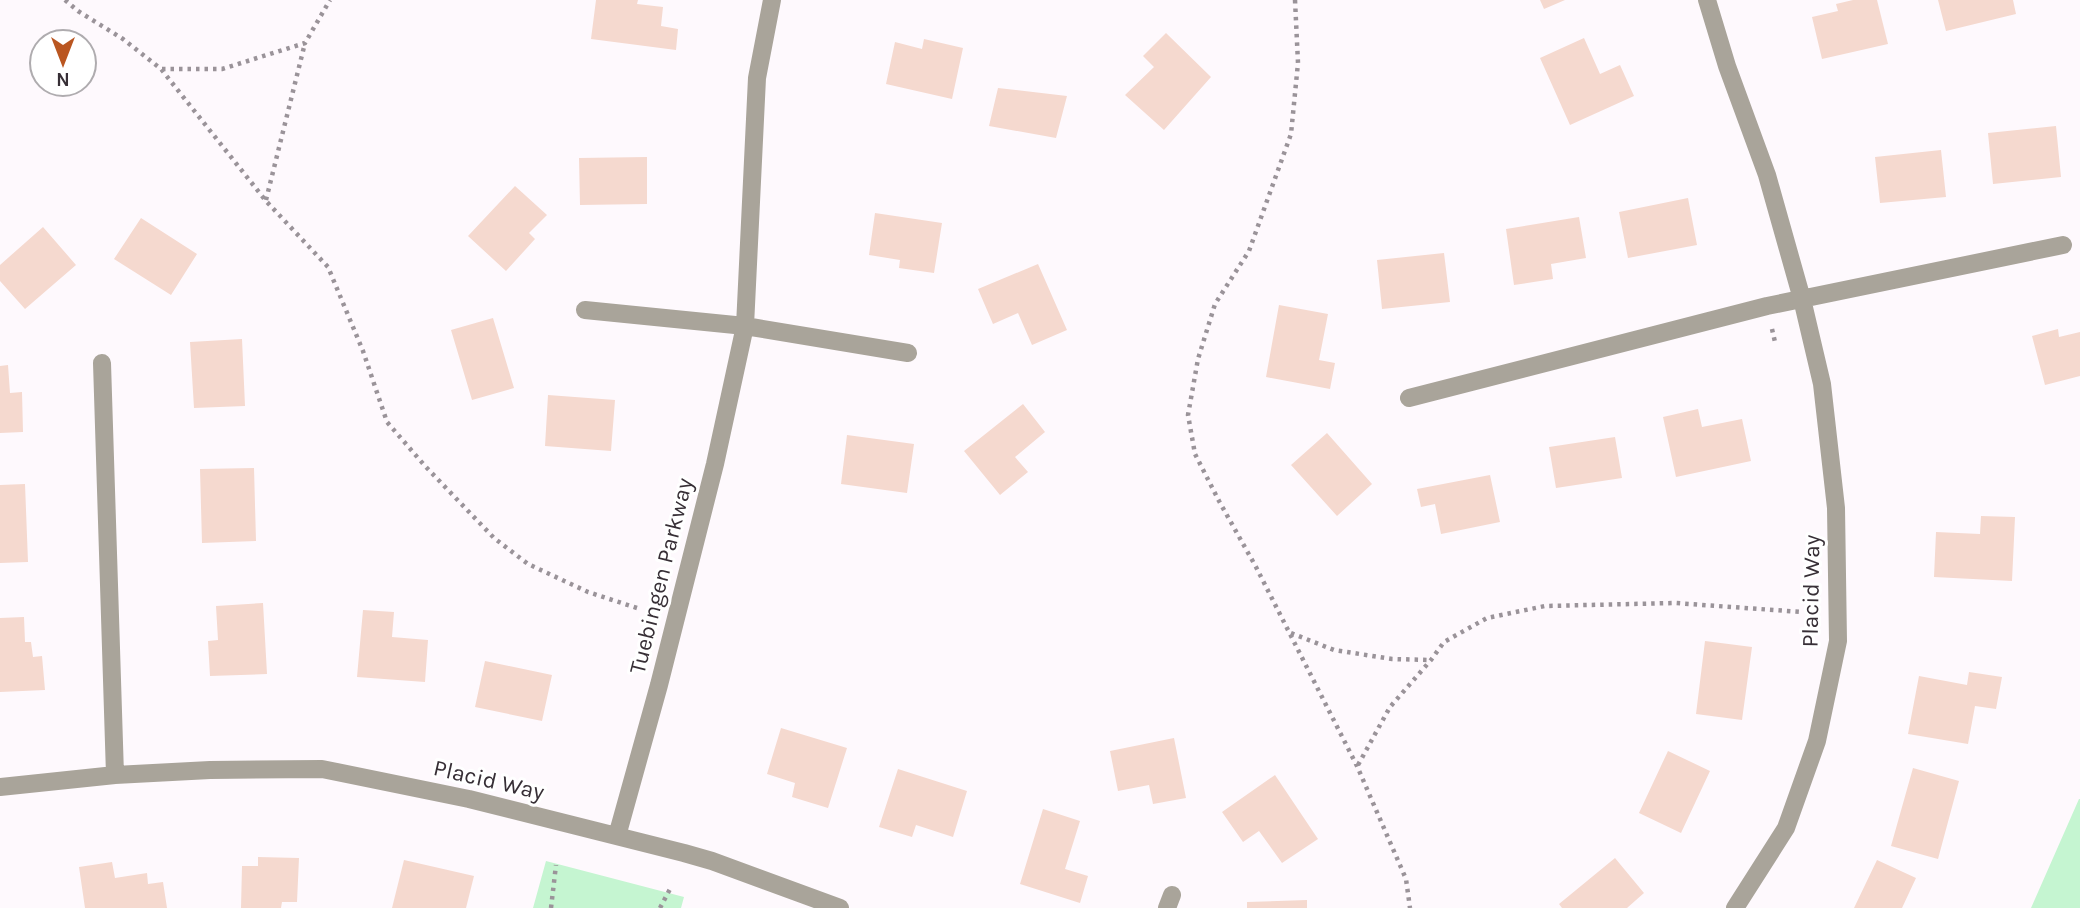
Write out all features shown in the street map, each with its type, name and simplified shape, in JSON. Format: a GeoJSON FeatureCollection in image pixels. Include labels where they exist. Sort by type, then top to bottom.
{"type":"FeatureCollection","features":[{"type":"Feature","properties":{"kind":"street","name":"Tuebingen Parkway"},"geometry":{"type":"LineString","coordinates":[[617,836],[659,685],[715,464],[745,326],[757,78],[772,0]]}},
{"type":"Feature","properties":{"kind":"street","name":"Placid Way"},"geometry":{"type":"LineString","coordinates":[[1707,0],[1727,66],[1767,175],[1802,299],[1822,384],[1836,509],[1838,641],[1817,740],[1786,828],[1735,908]]}},
{"type":"Feature","properties":{"kind":"street"},"geometry":{"type":"LineString","coordinates":[[1409,398],[1767,306],[2063,245]]}},
{"type":"Feature","properties":{"kind":"street"},"geometry":{"type":"LineString","coordinates":[[585,310],[745,326],[908,353]]}},
{"type":"Feature","properties":{"kind":"street"},"geometry":{"type":"LineString","coordinates":[[102,363],[115,775]]}},
{"type":"Feature","properties":{"kind":"street","name":"Placid Way"},"geometry":{"type":"LineString","coordinates":[[0,787],[115,775],[211,770],[322,769],[469,799],[712,861],[840,908]]}},
{"type":"Feature","properties":{"kind":"path"},"geometry":{"type":"LineString","coordinates":[[65,0],[123,39],[161,69],[266,201],[328,267],[363,351],[387,422],[425,466],[494,538],[528,564],[588,592],[637,608]]}},
{"type":"Feature","properties":{"kind":"path"},"geometry":{"type":"LineString","coordinates":[[266,201],[305,43],[330,0]]}},
{"type":"Feature","properties":{"kind":"path"},"geometry":{"type":"LineString","coordinates":[[1295,0],[1298,63],[1291,134],[1249,251],[1215,304],[1198,359],[1188,415],[1195,454],[1357,766],[1406,879],[1410,908]]}},
{"type":"Feature","properties":{"kind":"path"},"geometry":{"type":"LineString","coordinates":[[161,69],[222,69],[305,43]]}},
{"type":"Feature","properties":{"kind":"path"},"geometry":{"type":"LineString","coordinates":[[1357,766],[1390,706],[1444,642],[1487,618],[1545,606],[1675,603],[1802,612]]}},
{"type":"Feature","properties":{"kind":"path"},"geometry":{"type":"LineString","coordinates":[[1290,633],[1334,650],[1392,659],[1431,660]]}},
{"type":"Feature","properties":{"kind":"path"},"geometry":{"type":"LineString","coordinates":[[551,908],[556,864]]}},
{"type":"Feature","properties":{"kind":"path"},"geometry":{"type":"LineString","coordinates":[[660,908],[670,889]]}},
{"type":"Feature","properties":{"kind":"green space"},"geometry":{"type":"Polygon","coordinates":[[[2079,799],[2080,908],[2031,908],[2079,799]]]}},
{"type":"Feature","properties":{"kind":"green space"},"geometry":{"type":"Polygon","coordinates":[[[546,861],[684,897],[681,908],[533,908],[546,861]]]}},
{"type":"Feature","properties":{"kind":"building"},"geometry":{"type":"Polygon","coordinates":[[[596,0],[638,0],[637,4],[663,7],[661,26],[678,29],[676,50],[591,39],[596,0]]]}},
{"type":"Feature","properties":{"kind":"building"},"geometry":{"type":"Polygon","coordinates":[[[1540,0],[1565,0],[1544,9],[1540,0]]]}},
{"type":"Feature","properties":{"kind":"building"},"geometry":{"type":"Polygon","coordinates":[[[1853,0],[1877,0],[1888,44],[1822,59],[1812,17],[1838,11],[1836,4],[1853,0]]]}},
{"type":"Feature","properties":{"kind":"building"},"geometry":{"type":"Polygon","coordinates":[[[1938,0],[2013,0],[2016,14],[1946,31],[1938,0]]]}},
{"type":"Feature","properties":{"kind":"building"},"geometry":{"type":"Polygon","coordinates":[[[1166,33],[1211,77],[1164,130],[1125,95],[1154,67],[1143,56],[1166,33]]]}},
{"type":"Feature","properties":{"kind":"building"},"geometry":{"type":"Polygon","coordinates":[[[1584,38],[1600,74],[1620,65],[1634,96],[1570,125],[1540,58],[1584,38]]]}},
{"type":"Feature","properties":{"kind":"building"},"geometry":{"type":"Polygon","coordinates":[[[924,39],[963,48],[952,99],[886,84],[895,42],[922,49],[924,39]]]}},
{"type":"Feature","properties":{"kind":"building"},"geometry":{"type":"Polygon","coordinates":[[[998,88],[1067,96],[1056,138],[989,126],[998,88]]]}},
{"type":"Feature","properties":{"kind":"building"},"geometry":{"type":"Polygon","coordinates":[[[2056,126],[2061,177],[1993,184],[1988,133],[2056,126]]]}},
{"type":"Feature","properties":{"kind":"building"},"geometry":{"type":"Polygon","coordinates":[[[1941,150],[1946,197],[1880,203],[1875,157],[1941,150]]]}},
{"type":"Feature","properties":{"kind":"building"},"geometry":{"type":"Polygon","coordinates":[[[647,157],[647,204],[580,205],[579,158],[647,157]]]}},
{"type":"Feature","properties":{"kind":"building"},"geometry":{"type":"Polygon","coordinates":[[[515,186],[547,215],[529,233],[535,239],[506,271],[468,236],[515,186]]]}},
{"type":"Feature","properties":{"kind":"building"},"geometry":{"type":"Polygon","coordinates":[[[1688,198],[1697,245],[1628,258],[1619,212],[1688,198]]]}},
{"type":"Feature","properties":{"kind":"building"},"geometry":{"type":"Polygon","coordinates":[[[875,213],[942,223],[934,273],[899,268],[900,260],[869,255],[875,213]]]}},
{"type":"Feature","properties":{"kind":"building"},"geometry":{"type":"Polygon","coordinates":[[[1579,217],[1586,258],[1551,264],[1553,279],[1514,285],[1506,229],[1579,217]]]}},
{"type":"Feature","properties":{"kind":"building"},"geometry":{"type":"Polygon","coordinates":[[[141,218],[197,254],[171,295],[114,259],[141,218]]]}},
{"type":"Feature","properties":{"kind":"building"},"geometry":{"type":"Polygon","coordinates":[[[43,227],[76,265],[25,309],[0,281],[0,265],[43,227]]]}},
{"type":"Feature","properties":{"kind":"building"},"geometry":{"type":"Polygon","coordinates":[[[1444,253],[1450,302],[1382,309],[1377,260],[1444,253]]]}},
{"type":"Feature","properties":{"kind":"building"},"geometry":{"type":"Polygon","coordinates":[[[1038,264],[1067,330],[1032,345],[1018,313],[993,324],[978,289],[1038,264]]]}},
{"type":"Feature","properties":{"kind":"building"},"geometry":{"type":"Polygon","coordinates":[[[1279,305],[1328,314],[1319,360],[1335,363],[1330,389],[1266,377],[1279,305]]]}},
{"type":"Feature","properties":{"kind":"building"},"geometry":{"type":"Polygon","coordinates":[[[493,318],[514,388],[472,400],[451,330],[493,318]]]}},
{"type":"Feature","properties":{"kind":"building"},"geometry":{"type":"Polygon","coordinates":[[[2058,329],[2059,337],[2080,332],[2080,376],[2045,385],[2032,336],[2058,329]]]}},
{"type":"Feature","properties":{"kind":"building"},"geometry":{"type":"Polygon","coordinates":[[[242,339],[245,406],[194,408],[190,342],[242,339]]]}},
{"type":"Feature","properties":{"kind":"building"},"geometry":{"type":"Polygon","coordinates":[[[8,365],[10,393],[22,392],[23,432],[0,433],[0,366],[8,365]]]}},
{"type":"Feature","properties":{"kind":"building"},"geometry":{"type":"Polygon","coordinates":[[[548,395],[615,400],[611,451],[545,446],[548,395]]]}},
{"type":"Feature","properties":{"kind":"building"},"geometry":{"type":"Polygon","coordinates":[[[1023,404],[1045,432],[1015,457],[1028,472],[1000,495],[964,451],[1023,404]]]}},
{"type":"Feature","properties":{"kind":"building"},"geometry":{"type":"Polygon","coordinates":[[[1698,409],[1702,427],[1742,419],[1751,461],[1676,477],[1663,417],[1698,409]]]}},
{"type":"Feature","properties":{"kind":"building"},"geometry":{"type":"Polygon","coordinates":[[[1327,433],[1372,484],[1337,516],[1291,465],[1327,433]]]}},
{"type":"Feature","properties":{"kind":"building"},"geometry":{"type":"Polygon","coordinates":[[[847,435],[914,444],[907,493],[841,484],[847,435]]]}},
{"type":"Feature","properties":{"kind":"building"},"geometry":{"type":"Polygon","coordinates":[[[1615,437],[1622,478],[1556,488],[1549,447],[1615,437]]]}},
{"type":"Feature","properties":{"kind":"building"},"geometry":{"type":"Polygon","coordinates":[[[254,468],[256,541],[202,543],[200,469],[254,468]]]}},
{"type":"Feature","properties":{"kind":"building"},"geometry":{"type":"Polygon","coordinates":[[[1490,475],[1500,522],[1441,534],[1435,504],[1421,507],[1417,489],[1490,475]]]}},
{"type":"Feature","properties":{"kind":"building"},"geometry":{"type":"Polygon","coordinates":[[[25,484],[28,562],[0,563],[0,485],[25,484]]]}},
{"type":"Feature","properties":{"kind":"building"},"geometry":{"type":"Polygon","coordinates":[[[1981,516],[2015,517],[2012,581],[1934,577],[1936,532],[1980,534],[1981,516]]]}},
{"type":"Feature","properties":{"kind":"building"},"geometry":{"type":"Polygon","coordinates":[[[263,603],[267,674],[210,676],[208,641],[218,640],[216,606],[263,603]]]}},
{"type":"Feature","properties":{"kind":"building"},"geometry":{"type":"Polygon","coordinates":[[[363,610],[394,612],[392,637],[428,640],[425,682],[357,677],[363,610]]]}},
{"type":"Feature","properties":{"kind":"building"},"geometry":{"type":"Polygon","coordinates":[[[24,617],[25,642],[31,642],[33,657],[42,656],[45,690],[0,692],[0,618],[24,617]]]}},
{"type":"Feature","properties":{"kind":"building"},"geometry":{"type":"Polygon","coordinates":[[[1705,641],[1752,647],[1742,720],[1696,714],[1705,641]]]}},
{"type":"Feature","properties":{"kind":"building"},"geometry":{"type":"Polygon","coordinates":[[[485,661],[552,675],[542,721],[475,707],[485,661]]]}},
{"type":"Feature","properties":{"kind":"building"},"geometry":{"type":"Polygon","coordinates":[[[1969,672],[2002,677],[1996,709],[1975,706],[1968,744],[1908,734],[1919,676],[1967,685],[1969,672]]]}},
{"type":"Feature","properties":{"kind":"building"},"geometry":{"type":"Polygon","coordinates":[[[781,728],[847,748],[828,808],[792,797],[795,783],[767,774],[781,728]]]}},
{"type":"Feature","properties":{"kind":"building"},"geometry":{"type":"Polygon","coordinates":[[[1174,738],[1186,798],[1153,804],[1149,785],[1118,791],[1110,751],[1174,738]]]}},
{"type":"Feature","properties":{"kind":"building"},"geometry":{"type":"Polygon","coordinates":[[[1668,751],[1710,771],[1681,833],[1639,813],[1668,751]]]}},
{"type":"Feature","properties":{"kind":"building"},"geometry":{"type":"Polygon","coordinates":[[[1913,768],[1959,781],[1938,859],[1891,846],[1913,768]]]}},
{"type":"Feature","properties":{"kind":"building"},"geometry":{"type":"Polygon","coordinates":[[[898,769],[967,791],[953,837],[916,825],[912,837],[879,827],[898,769]]]}},
{"type":"Feature","properties":{"kind":"building"},"geometry":{"type":"Polygon","coordinates":[[[1275,775],[1318,839],[1282,863],[1259,831],[1243,842],[1222,812],[1275,775]]]}},
{"type":"Feature","properties":{"kind":"building"},"geometry":{"type":"Polygon","coordinates":[[[1043,809],[1080,821],[1065,869],[1088,876],[1080,903],[1020,884],[1043,809]]]}},
{"type":"Feature","properties":{"kind":"building"},"geometry":{"type":"Polygon","coordinates":[[[258,857],[299,858],[297,902],[282,902],[281,908],[241,908],[242,866],[258,866],[258,857]]]}},
{"type":"Feature","properties":{"kind":"building"},"geometry":{"type":"Polygon","coordinates":[[[1615,858],[1644,893],[1627,908],[1562,908],[1559,904],[1615,858]]]}},
{"type":"Feature","properties":{"kind":"building"},"geometry":{"type":"Polygon","coordinates":[[[404,860],[474,876],[466,908],[392,908],[404,860]]]}},
{"type":"Feature","properties":{"kind":"building"},"geometry":{"type":"Polygon","coordinates":[[[1877,860],[1916,878],[1902,908],[1854,908],[1877,860]]]}},
{"type":"Feature","properties":{"kind":"building"},"geometry":{"type":"Polygon","coordinates":[[[112,862],[115,878],[147,873],[148,884],[163,882],[167,908],[85,908],[79,867],[112,862]]]}},
{"type":"Feature","properties":{"kind":"building"},"geometry":{"type":"Polygon","coordinates":[[[1307,900],[1307,908],[1247,908],[1247,902],[1307,900]]]}}]}
